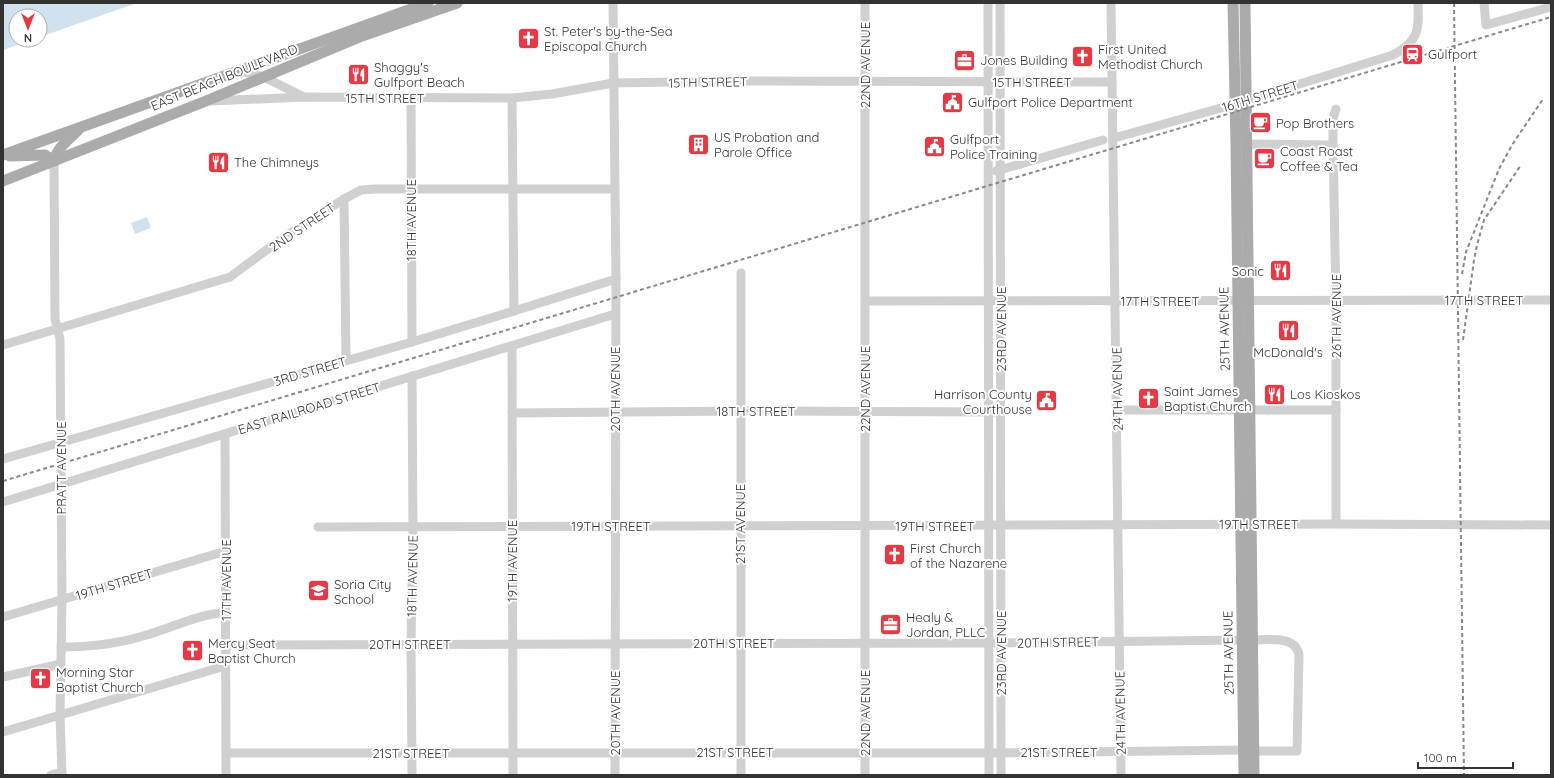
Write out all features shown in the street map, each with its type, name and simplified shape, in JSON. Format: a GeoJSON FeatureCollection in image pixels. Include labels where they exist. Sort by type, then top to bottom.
{"type":"FeatureCollection","features":[{"type":"Feature","properties":{"kind":"main road","name":"EAST BEACH BOULEVARD"},"geometry":{"type":"LineString","coordinates":[[3,155],[428,3]]}},
{"type":"Feature","properties":{"kind":"main road","name":"EAST BEACH BOULEVARD"},"geometry":{"type":"LineString","coordinates":[[3,181],[206,101],[362,36],[457,3]]}},
{"type":"Feature","properties":{"kind":"main road","name":"25TH AVENUE"},"geometry":{"type":"LineString","coordinates":[[1232,3],[1234,104],[1243,300]]}},
{"type":"Feature","properties":{"kind":"main road","name":"25TH AVENUE"},"geometry":{"type":"LineString","coordinates":[[1244,775],[1248,751],[1243,300],[1246,144],[1245,3]]}},
{"type":"Feature","properties":{"kind":"main road"},"geometry":{"type":"LineString","coordinates":[[3,155],[45,156],[54,161],[56,152],[81,127]]}},
{"type":"Feature","properties":{"kind":"main road","name":"25TH AVENUE"},"geometry":{"type":"LineString","coordinates":[[1248,751],[1254,775]]}},
{"type":"Feature","properties":{"kind":"street","name":"20TH AVENUE"},"geometry":{"type":"LineString","coordinates":[[613,3],[616,279],[615,775]]}},
{"type":"Feature","properties":{"kind":"street","name":"22ND AVENUE"},"geometry":{"type":"LineString","coordinates":[[865,3],[865,775]]}},
{"type":"Feature","properties":{"kind":"street","name":"23RD AVENUE"},"geometry":{"type":"LineString","coordinates":[[1000,3],[1002,526],[1001,775]]}},
{"type":"Feature","properties":{"kind":"street","name":"24TH AVENUE"},"geometry":{"type":"LineString","coordinates":[[1111,3],[1114,138],[1121,775]]}},
{"type":"Feature","properties":{"kind":"street","name":"16TH STREET"},"geometry":{"type":"LineString","coordinates":[[1114,138],[1234,104],[1393,56],[1404,49],[1412,40],[1418,29],[1418,3]]}},
{"type":"Feature","properties":{"kind":"street"},"geometry":{"type":"LineString","coordinates":[[1484,3],[1486,25],[1551,7]]}},
{"type":"Feature","properties":{"kind":"street","name":"23RD AVENUE"},"geometry":{"type":"LineString","coordinates":[[988,5],[989,775]]}},
{"type":"Feature","properties":{"kind":"street"},"geometry":{"type":"LineString","coordinates":[[988,5],[1001,13]]}},
{"type":"Feature","properties":{"kind":"street","name":"15TH STREET"},"geometry":{"type":"LineString","coordinates":[[240,71],[264,77],[305,97]]}},
{"type":"Feature","properties":{"kind":"street","name":"15TH STREET"},"geometry":{"type":"LineString","coordinates":[[206,101],[305,97],[512,98],[552,94],[613,83],[1112,82]]}},
{"type":"Feature","properties":{"kind":"street","name":"18TH AVENUE"},"geometry":{"type":"LineString","coordinates":[[411,98],[412,342]]}},
{"type":"Feature","properties":{"kind":"street"},"geometry":{"type":"LineString","coordinates":[[512,98],[514,311]]}},
{"type":"Feature","properties":{"kind":"street","name":"26TH AVENUE"},"geometry":{"type":"LineString","coordinates":[[1336,109],[1333,118],[1336,300],[1336,524]]}},
{"type":"Feature","properties":{"kind":"street"},"geometry":{"type":"LineString","coordinates":[[989,172],[1001,170],[1104,140]]}},
{"type":"Feature","properties":{"kind":"street"},"geometry":{"type":"LineString","coordinates":[[1246,144],[1333,145]]}},
{"type":"Feature","properties":{"kind":"street","name":"PRATT AVENUE"},"geometry":{"type":"LineString","coordinates":[[54,161],[55,319],[60,339],[62,484],[60,715],[62,773]]}},
{"type":"Feature","properties":{"kind":"street","name":"2ND STREET"},"geometry":{"type":"LineString","coordinates":[[3,345],[230,277],[284,237],[361,190],[615,189]]}},
{"type":"Feature","properties":{"kind":"street"},"geometry":{"type":"LineString","coordinates":[[344,199],[346,360]]}},
{"type":"Feature","properties":{"kind":"street","name":"21ST AVENUE"},"geometry":{"type":"LineString","coordinates":[[741,273],[741,775]]}},
{"type":"Feature","properties":{"kind":"street","name":"3RD STREET"},"geometry":{"type":"LineString","coordinates":[[3,460],[412,342],[616,279]]}},
{"type":"Feature","properties":{"kind":"street","name":"17TH STREET"},"geometry":{"type":"LineString","coordinates":[[865,301],[1551,300]]}},
{"type":"Feature","properties":{"kind":"street","name":"EAST RAILROAD STREET"},"geometry":{"type":"LineString","coordinates":[[3,502],[412,376],[512,347],[615,314]]}},
{"type":"Feature","properties":{"kind":"street","name":"19TH AVENUE"},"geometry":{"type":"LineString","coordinates":[[512,347],[513,775]]}},
{"type":"Feature","properties":{"kind":"street","name":"18TH AVENUE"},"geometry":{"type":"LineString","coordinates":[[412,376],[412,775]]}},
{"type":"Feature","properties":{"kind":"street"},"geometry":{"type":"LineString","coordinates":[[1117,410],[1336,410]]}},
{"type":"Feature","properties":{"kind":"street","name":"18TH STREET"},"geometry":{"type":"LineString","coordinates":[[512,413],[740,411],[1001,412]]}},
{"type":"Feature","properties":{"kind":"street","name":"17TH AVENUE"},"geometry":{"type":"LineString","coordinates":[[225,434],[226,775]]}},
{"type":"Feature","properties":{"kind":"street","name":"19TH STREET"},"geometry":{"type":"LineString","coordinates":[[318,527],[1002,526],[1246,524],[1551,525]]}},
{"type":"Feature","properties":{"kind":"street","name":"19TH STREET"},"geometry":{"type":"LineString","coordinates":[[3,617],[226,551]]}},
{"type":"Feature","properties":{"kind":"street"},"geometry":{"type":"LineString","coordinates":[[61,647],[103,644],[136,638],[204,616],[226,612]]}},
{"type":"Feature","properties":{"kind":"street","name":"20TH STREET"},"geometry":{"type":"LineString","coordinates":[[226,645],[1289,641],[1295,644],[1299,655],[1297,751]]}},
{"type":"Feature","properties":{"kind":"street"},"geometry":{"type":"LineString","coordinates":[[3,677],[61,664]]}},
{"type":"Feature","properties":{"kind":"street"},"geometry":{"type":"LineString","coordinates":[[3,732],[226,666]]}},
{"type":"Feature","properties":{"kind":"street","name":"21ST STREET"},"geometry":{"type":"LineString","coordinates":[[227,753],[989,753],[1297,751]]}},
{"type":"Feature","properties":{"kind":"street"},"geometry":{"type":"LineString","coordinates":[[51,775],[62,773]]}},
{"type":"Feature","properties":{"kind":"water"},"geometry":{"type":"Polygon","coordinates":[[[3,3],[137,3],[48,34],[48,8],[8,8],[9,48],[3,50],[3,3]]]}},
{"type":"Feature","properties":{"kind":"water"},"geometry":{"type":"Polygon","coordinates":[[[147,217],[151,228],[135,234],[131,223],[147,217]]]}},
{"type":"Feature","properties":{"kind":"railway"},"geometry":{"type":"LineString","coordinates":[[1454,3],[1464,775]]}},
{"type":"Feature","properties":{"kind":"railway"},"geometry":{"type":"LineString","coordinates":[[3,481],[1551,17]]}},
{"type":"Feature","properties":{"kind":"railway"},"geometry":{"type":"LineString","coordinates":[[1462,274],[1466,252],[1499,169],[1512,145],[1543,99]]}},
{"type":"Feature","properties":{"kind":"railway"},"geometry":{"type":"LineString","coordinates":[[1463,340],[1474,260],[1484,220],[1521,165]]}},
{"type":"Feature","properties":{"kind":"place","name":"St. Peter's by-the-Sea Episcopal Church"},"geometry":{"type":"Point","coordinates":[528,38]}},
{"type":"Feature","properties":{"kind":"place","name":"Gulfport"},"geometry":{"type":"Point","coordinates":[1412,54]}},
{"type":"Feature","properties":{"kind":"place","name":"First United Methodist Church"},"geometry":{"type":"Point","coordinates":[1083,56]}},
{"type":"Feature","properties":{"kind":"place","name":"Jones Building"},"geometry":{"type":"Point","coordinates":[964,60]}},
{"type":"Feature","properties":{"kind":"place","name":"Shaggy's Gulfport Beach"},"geometry":{"type":"Point","coordinates":[358,74]}},
{"type":"Feature","properties":{"kind":"place","name":"Gulfport Police Department"},"geometry":{"type":"Point","coordinates":[952,102]}},
{"type":"Feature","properties":{"kind":"place","name":"Pop Brothers"},"geometry":{"type":"Point","coordinates":[1260,123]}},
{"type":"Feature","properties":{"kind":"place","name":"US Probation and Parole Office"},"geometry":{"type":"Point","coordinates":[698,144]}},
{"type":"Feature","properties":{"kind":"place","name":"Gulfport Police Training"},"geometry":{"type":"Point","coordinates":[935,146]}},
{"type":"Feature","properties":{"kind":"place","name":"Coast Roast Coffee & Tea"},"geometry":{"type":"Point","coordinates":[1265,158]}},
{"type":"Feature","properties":{"kind":"place","name":"The Chimneys"},"geometry":{"type":"Point","coordinates":[218,162]}},
{"type":"Feature","properties":{"kind":"place","name":"Sonic"},"geometry":{"type":"Point","coordinates":[1280,271]}},
{"type":"Feature","properties":{"kind":"place","name":"McDonald's"},"geometry":{"type":"Point","coordinates":[1288,330]}},
{"type":"Feature","properties":{"kind":"place","name":"Los Kioskos"},"geometry":{"type":"Point","coordinates":[1275,394]}},
{"type":"Feature","properties":{"kind":"place","name":"Saint James Baptist Church"},"geometry":{"type":"Point","coordinates":[1149,398]}},
{"type":"Feature","properties":{"kind":"place","name":"Harrison County Courthouse"},"geometry":{"type":"Point","coordinates":[1047,401]}},
{"type":"Feature","properties":{"kind":"place","name":"First Church of the Nazarene"},"geometry":{"type":"Point","coordinates":[894,555]}},
{"type":"Feature","properties":{"kind":"place","name":"Soria City School"},"geometry":{"type":"Point","coordinates":[319,591]}},
{"type":"Feature","properties":{"kind":"place","name":"Healy & Jordan, PLLC"},"geometry":{"type":"Point","coordinates":[891,624]}},
{"type":"Feature","properties":{"kind":"place","name":"Mercy Seat Baptist Church"},"geometry":{"type":"Point","coordinates":[192,650]}},
{"type":"Feature","properties":{"kind":"place","name":"Morning Star Baptist Church"},"geometry":{"type":"Point","coordinates":[40,679]}}]}
